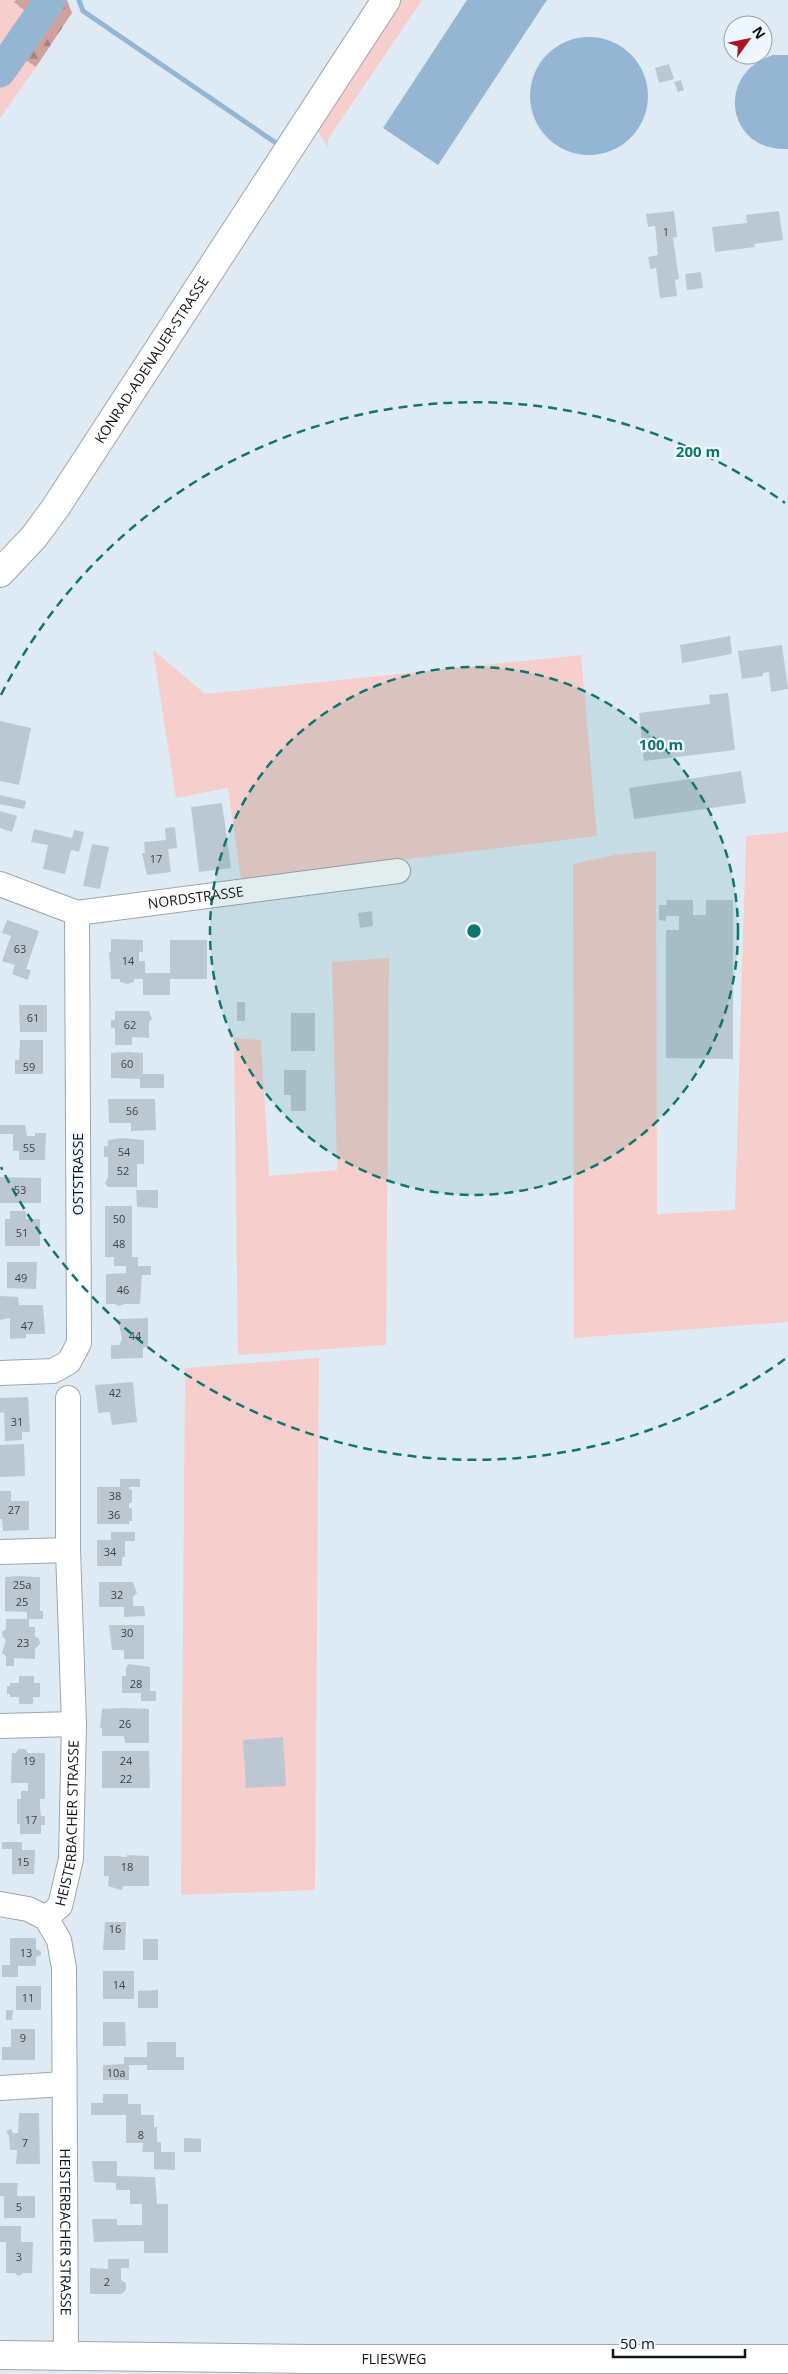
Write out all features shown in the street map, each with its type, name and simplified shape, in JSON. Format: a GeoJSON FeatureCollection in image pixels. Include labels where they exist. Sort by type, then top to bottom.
{"type":"FeatureCollection","features":[{"type":"Feature","properties":{"kind":"main road","name":"KONRAD-ADENAUER-STRASSE"},"geometry":{"type":"LineString","coordinates":[[0,573],[34,537],[56,507],[386,0]]}},
{"type":"Feature","properties":{"kind":"main road","name":"FLIESWEG"},"geometry":{"type":"LineString","coordinates":[[0,2355],[419,2366],[788,2359]]}},
{"type":"Feature","properties":{"kind":"street","name":"NORDSTRASSE"},"geometry":{"type":"LineString","coordinates":[[0,884],[77,913],[398,871]]}},
{"type":"Feature","properties":{"kind":"street","name":"OSTSTRASSE"},"geometry":{"type":"LineString","coordinates":[[0,1373],[52,1371],[69,1362],[79,1343],[77,913]]}},
{"type":"Feature","properties":{"kind":"street","name":"HEISTERBACHER STRASSE"},"geometry":{"type":"LineString","coordinates":[[66,2356],[64,1968],[59,1940],[46,1918],[60,1906],[71,1859],[74,1724],[68,1550],[68,1398]]}},
{"type":"Feature","properties":{"kind":"street"},"geometry":{"type":"LineString","coordinates":[[0,1552],[68,1550]]}},
{"type":"Feature","properties":{"kind":"street"},"geometry":{"type":"LineString","coordinates":[[0,1726],[74,1724]]}},
{"type":"Feature","properties":{"kind":"street"},"geometry":{"type":"LineString","coordinates":[[0,1904],[28,1909],[46,1918]]}},
{"type":"Feature","properties":{"kind":"street"},"geometry":{"type":"LineString","coordinates":[[0,2088],[64,2084]]}},
{"type":"Feature","properties":{"kind":"shaded area"},"geometry":{"type":"Polygon","coordinates":[[[0,0],[16,0],[14,2],[40,24],[17,54],[36,67],[0,118],[0,0]]]}},
{"type":"Feature","properties":{"kind":"shaded area"},"geometry":{"type":"Polygon","coordinates":[[[400,0],[422,0],[328,139],[328,147],[319,133],[319,124],[400,0]]]}},
{"type":"Feature","properties":{"kind":"shaded area"},"geometry":{"type":"Polygon","coordinates":[[[153,650],[205,694],[581,655],[597,836],[241,879],[228,788],[176,798],[153,650]]]}},
{"type":"Feature","properties":{"kind":"shaded area"},"geometry":{"type":"Polygon","coordinates":[[[788,832],[788,1322],[574,1338],[573,864],[615,855],[656,851],[657,1214],[735,1210],[746,836],[788,832]]]}},
{"type":"Feature","properties":{"kind":"shaded area"},"geometry":{"type":"Polygon","coordinates":[[[389,958],[386,1345],[238,1355],[234,1038],[261,1040],[269,1176],[337,1170],[332,962],[389,958]]]}},
{"type":"Feature","properties":{"kind":"shaded area"},"geometry":{"type":"Polygon","coordinates":[[[319,1358],[315,1890],[181,1895],[185,1368],[319,1358]]]}},
{"type":"Feature","properties":{"kind":"green space"},"geometry":{"type":"Polygon","coordinates":[[[16,0],[67,0],[72,13],[36,67],[17,54],[40,24],[14,2],[16,0]]]}},
{"type":"Feature","properties":{"kind":"water"},"geometry":{"type":"Polygon","coordinates":[[[467,0],[547,0],[438,165],[383,128],[467,0]]]}},
{"type":"Feature","properties":{"kind":"water"},"geometry":{"type":"Polygon","coordinates":[[[589,37],[611,42],[622,47],[638,63],[643,74],[648,96],[643,118],[638,129],[622,145],[611,150],[589,155],[567,150],[556,145],[540,129],[535,118],[530,96],[535,74],[540,63],[556,47],[567,42],[589,37]]]}},
{"type":"Feature","properties":{"kind":"water"},"geometry":{"type":"Polygon","coordinates":[[[773,55],[788,55],[788,149],[767,147],[752,138],[741,126],[736,110],[736,94],[742,78],[754,65],[773,65],[773,55]]]}},
{"type":"Feature","properties":{"kind":"building"},"geometry":{"type":"Polygon","coordinates":[[[669,64],[674,79],[659,83],[655,68],[669,64]]]}},
{"type":"Feature","properties":{"kind":"building"},"geometry":{"type":"Polygon","coordinates":[[[681,80],[684,90],[678,92],[674,82],[681,80]]]}},
{"type":"Feature","properties":{"kind":"building"},"geometry":{"type":"Polygon","coordinates":[[[674,211],[677,237],[673,238],[679,279],[675,280],[677,296],[660,298],[656,268],[650,269],[648,257],[658,255],[655,226],[648,227],[646,214],[674,211]]]}},
{"type":"Feature","properties":{"kind":"building"},"geometry":{"type":"Polygon","coordinates":[[[779,211],[783,240],[754,244],[755,247],[715,252],[712,227],[747,223],[746,215],[779,211]]]}},
{"type":"Feature","properties":{"kind":"building"},"geometry":{"type":"Polygon","coordinates":[[[701,272],[703,288],[687,290],[685,274],[701,272]]]}},
{"type":"Feature","properties":{"kind":"building"},"geometry":{"type":"Polygon","coordinates":[[[730,636],[732,654],[682,663],[680,645],[730,636]]]}},
{"type":"Feature","properties":{"kind":"building"},"geometry":{"type":"Polygon","coordinates":[[[782,645],[788,689],[771,692],[769,672],[763,673],[763,676],[742,679],[738,651],[782,645]]]}},
{"type":"Feature","properties":{"kind":"building"},"geometry":{"type":"Polygon","coordinates":[[[728,693],[735,750],[644,761],[639,713],[710,704],[709,695],[728,693]]]}},
{"type":"Feature","properties":{"kind":"building"},"geometry":{"type":"Polygon","coordinates":[[[0,721],[31,728],[19,785],[0,781],[0,721]]]}},
{"type":"Feature","properties":{"kind":"building"},"geometry":{"type":"Polygon","coordinates":[[[741,771],[746,803],[634,819],[629,788],[741,771]]]}},
{"type":"Feature","properties":{"kind":"building"},"geometry":{"type":"Polygon","coordinates":[[[0,795],[26,801],[24,809],[0,804],[0,795]]]}},
{"type":"Feature","properties":{"kind":"building"},"geometry":{"type":"Polygon","coordinates":[[[222,803],[231,868],[199,872],[191,807],[222,803]]]}},
{"type":"Feature","properties":{"kind":"building"},"geometry":{"type":"Polygon","coordinates":[[[0,811],[17,816],[12,832],[0,828],[0,811]]]}},
{"type":"Feature","properties":{"kind":"building"},"geometry":{"type":"Polygon","coordinates":[[[175,827],[177,848],[168,849],[171,872],[147,875],[142,853],[145,853],[144,842],[166,840],[165,828],[175,827]]]}},
{"type":"Feature","properties":{"kind":"building"},"geometry":{"type":"Polygon","coordinates":[[[34,829],[72,838],[74,830],[84,832],[79,852],[71,850],[65,874],[43,869],[48,845],[31,842],[34,829]]]}},
{"type":"Feature","properties":{"kind":"building"},"geometry":{"type":"Polygon","coordinates":[[[92,844],[109,847],[100,889],[83,886],[92,844]]]}},
{"type":"Feature","properties":{"kind":"building"},"geometry":{"type":"Polygon","coordinates":[[[666,900],[693,900],[693,915],[706,915],[706,900],[733,900],[733,1059],[666,1058],[666,930],[679,930],[679,916],[666,916],[666,921],[659,920],[659,905],[667,905],[666,900]]]}},
{"type":"Feature","properties":{"kind":"building"},"geometry":{"type":"Polygon","coordinates":[[[372,911],[373,926],[360,928],[358,913],[372,911]]]}},
{"type":"Feature","properties":{"kind":"building"},"geometry":{"type":"Polygon","coordinates":[[[7,920],[39,931],[26,969],[31,970],[28,980],[12,974],[15,965],[2,961],[11,936],[2,933],[7,920]]]}},
{"type":"Feature","properties":{"kind":"building"},"geometry":{"type":"Polygon","coordinates":[[[111,939],[143,940],[143,952],[139,952],[139,961],[145,961],[145,973],[170,973],[170,940],[207,940],[207,979],[170,979],[170,995],[143,995],[143,979],[134,979],[134,982],[127,984],[120,982],[120,979],[111,979],[109,952],[111,952],[111,939]]]}},
{"type":"Feature","properties":{"kind":"building"},"geometry":{"type":"Polygon","coordinates":[[[237,1002],[245,1002],[245,1021],[237,1021],[237,1002]]]}},
{"type":"Feature","properties":{"kind":"building"},"geometry":{"type":"Polygon","coordinates":[[[19,1005],[47,1005],[47,1032],[20,1032],[19,1005]]]}},
{"type":"Feature","properties":{"kind":"building"},"geometry":{"type":"Polygon","coordinates":[[[115,1011],[149,1011],[152,1019],[149,1022],[149,1038],[132,1037],[132,1045],[115,1045],[115,1028],[111,1028],[111,1020],[115,1020],[115,1011]]]}},
{"type":"Feature","properties":{"kind":"building"},"geometry":{"type":"Polygon","coordinates":[[[291,1013],[315,1013],[315,1051],[291,1051],[291,1013]]]}},
{"type":"Feature","properties":{"kind":"building"},"geometry":{"type":"Polygon","coordinates":[[[20,1040],[43,1040],[43,1074],[15,1074],[15,1060],[19,1060],[20,1040]]]}},
{"type":"Feature","properties":{"kind":"building"},"geometry":{"type":"Polygon","coordinates":[[[111,1053],[143,1053],[143,1074],[164,1074],[164,1088],[140,1088],[140,1079],[111,1078],[111,1053]]]}},
{"type":"Feature","properties":{"kind":"building"},"geometry":{"type":"Polygon","coordinates":[[[284,1070],[306,1070],[306,1111],[291,1111],[291,1095],[284,1095],[284,1070]]]}},
{"type":"Feature","properties":{"kind":"building"},"geometry":{"type":"Polygon","coordinates":[[[108,1099],[155,1099],[156,1130],[131,1131],[131,1123],[109,1123],[108,1099]]]}},
{"type":"Feature","properties":{"kind":"building"},"geometry":{"type":"Polygon","coordinates":[[[0,1125],[25,1125],[27,1136],[35,1136],[35,1133],[46,1133],[45,1160],[19,1160],[19,1151],[13,1151],[13,1134],[0,1134],[0,1125]]]}},
{"type":"Feature","properties":{"kind":"building"},"geometry":{"type":"Polygon","coordinates":[[[122,1138],[144,1140],[144,1164],[137,1164],[137,1187],[108,1187],[105,1184],[108,1177],[108,1157],[104,1157],[104,1146],[108,1146],[108,1140],[122,1138]]]}},
{"type":"Feature","properties":{"kind":"building"},"geometry":{"type":"Polygon","coordinates":[[[0,1177],[41,1178],[41,1203],[0,1203],[0,1177]]]}},
{"type":"Feature","properties":{"kind":"building"},"geometry":{"type":"Polygon","coordinates":[[[136,1190],[158,1190],[158,1208],[137,1207],[136,1190]]]}},
{"type":"Feature","properties":{"kind":"building"},"geometry":{"type":"Polygon","coordinates":[[[105,1206],[132,1206],[132,1257],[138,1257],[138,1266],[151,1266],[151,1275],[142,1275],[140,1304],[118,1306],[106,1304],[106,1274],[126,1273],[126,1266],[114,1266],[114,1257],[105,1257],[105,1206]]]}},
{"type":"Feature","properties":{"kind":"building"},"geometry":{"type":"Polygon","coordinates":[[[10,1211],[26,1211],[26,1219],[40,1219],[40,1246],[5,1246],[5,1219],[10,1219],[10,1211]]]}},
{"type":"Feature","properties":{"kind":"building"},"geometry":{"type":"Polygon","coordinates":[[[7,1262],[37,1262],[36,1289],[7,1288],[7,1262]]]}},
{"type":"Feature","properties":{"kind":"building"},"geometry":{"type":"Polygon","coordinates":[[[0,1296],[18,1297],[19,1305],[43,1305],[45,1334],[26,1334],[26,1338],[10,1339],[10,1318],[0,1320],[0,1296]]]}},
{"type":"Feature","properties":{"kind":"building"},"geometry":{"type":"Polygon","coordinates":[[[148,1318],[148,1347],[143,1348],[143,1358],[111,1359],[111,1345],[119,1345],[122,1339],[118,1319],[148,1318]]]}},
{"type":"Feature","properties":{"kind":"building"},"geometry":{"type":"Polygon","coordinates":[[[133,1382],[137,1422],[112,1425],[110,1412],[98,1413],[95,1385],[133,1382]]]}},
{"type":"Feature","properties":{"kind":"building"},"geometry":{"type":"Polygon","coordinates":[[[28,1397],[30,1432],[22,1432],[22,1440],[5,1441],[4,1412],[0,1413],[0,1398],[28,1397]]]}},
{"type":"Feature","properties":{"kind":"building"},"geometry":{"type":"Polygon","coordinates":[[[24,1444],[25,1476],[0,1477],[0,1445],[24,1444]]]}},
{"type":"Feature","properties":{"kind":"building"},"geometry":{"type":"Polygon","coordinates":[[[120,1479],[140,1479],[140,1487],[129,1487],[132,1490],[132,1503],[129,1503],[129,1508],[132,1508],[132,1521],[129,1521],[129,1524],[97,1524],[97,1487],[120,1487],[120,1479]]]}},
{"type":"Feature","properties":{"kind":"building"},"geometry":{"type":"Polygon","coordinates":[[[0,1491],[11,1491],[11,1501],[29,1501],[29,1530],[3,1531],[2,1519],[0,1519],[0,1491]]]}},
{"type":"Feature","properties":{"kind":"building"},"geometry":{"type":"Polygon","coordinates":[[[111,1532],[135,1532],[135,1541],[125,1541],[125,1557],[122,1557],[122,1566],[97,1566],[97,1540],[111,1540],[111,1532]]]}},
{"type":"Feature","properties":{"kind":"building"},"geometry":{"type":"Polygon","coordinates":[[[5,1577],[40,1577],[40,1611],[43,1611],[43,1619],[29,1619],[29,1627],[35,1627],[35,1636],[39,1639],[40,1644],[35,1649],[35,1659],[14,1658],[14,1666],[6,1666],[6,1656],[2,1653],[6,1640],[2,1632],[6,1629],[6,1619],[27,1619],[27,1612],[5,1611],[5,1577]]]}},
{"type":"Feature","properties":{"kind":"building"},"geometry":{"type":"Polygon","coordinates":[[[99,1582],[133,1582],[137,1593],[133,1597],[133,1606],[144,1606],[145,1616],[124,1617],[124,1607],[99,1607],[99,1582]]]}},
{"type":"Feature","properties":{"kind":"building"},"geometry":{"type":"Polygon","coordinates":[[[109,1625],[144,1625],[144,1659],[124,1659],[124,1650],[112,1650],[109,1625]]]}},
{"type":"Feature","properties":{"kind":"building"},"geometry":{"type":"Polygon","coordinates":[[[129,1664],[150,1667],[150,1691],[156,1691],[156,1701],[141,1701],[141,1693],[122,1693],[122,1676],[126,1676],[126,1667],[129,1664]]]}},
{"type":"Feature","properties":{"kind":"building"},"geometry":{"type":"Polygon","coordinates":[[[19,1676],[34,1676],[34,1683],[40,1683],[40,1697],[33,1697],[33,1704],[19,1704],[19,1697],[10,1697],[10,1694],[7,1694],[7,1686],[10,1686],[10,1683],[19,1683],[19,1676]]]}},
{"type":"Feature","properties":{"kind":"building"},"geometry":{"type":"Polygon","coordinates":[[[102,1709],[149,1709],[149,1743],[125,1743],[124,1736],[102,1736],[102,1728],[100,1728],[102,1709]]]}},
{"type":"Feature","properties":{"kind":"building"},"geometry":{"type":"Polygon","coordinates":[[[283,1737],[286,1786],[246,1788],[243,1740],[283,1737]]]}},
{"type":"Feature","properties":{"kind":"building"},"geometry":{"type":"Polygon","coordinates":[[[18,1749],[25,1749],[28,1753],[45,1753],[45,1799],[40,1799],[40,1808],[41,1816],[45,1816],[45,1825],[41,1825],[41,1834],[20,1834],[20,1824],[17,1824],[17,1799],[21,1799],[21,1791],[28,1791],[28,1783],[11,1783],[12,1753],[16,1753],[18,1749]]]}},
{"type":"Feature","properties":{"kind":"building"},"geometry":{"type":"Polygon","coordinates":[[[102,1751],[149,1751],[150,1788],[102,1788],[102,1751]]]}},
{"type":"Feature","properties":{"kind":"building"},"geometry":{"type":"Polygon","coordinates":[[[2,1842],[22,1842],[22,1850],[35,1850],[34,1874],[12,1874],[12,1849],[2,1849],[2,1842]]]}},
{"type":"Feature","properties":{"kind":"building"},"geometry":{"type":"Polygon","coordinates":[[[127,1855],[149,1856],[149,1886],[124,1886],[121,1890],[108,1886],[109,1876],[104,1876],[104,1856],[127,1857],[127,1855]]]}},
{"type":"Feature","properties":{"kind":"building"},"geometry":{"type":"Polygon","coordinates":[[[105,1922],[126,1922],[125,1950],[103,1950],[105,1922]]]}},
{"type":"Feature","properties":{"kind":"building"},"geometry":{"type":"Polygon","coordinates":[[[10,1938],[36,1938],[36,1949],[41,1952],[41,1955],[36,1957],[36,1966],[18,1966],[18,1977],[2,1977],[2,1965],[10,1965],[10,1938]]]}},
{"type":"Feature","properties":{"kind":"building"},"geometry":{"type":"Polygon","coordinates":[[[143,1939],[158,1939],[158,1960],[143,1960],[143,1939]]]}},
{"type":"Feature","properties":{"kind":"building"},"geometry":{"type":"Polygon","coordinates":[[[103,1971],[134,1971],[134,1999],[103,1999],[103,1971]]]}},
{"type":"Feature","properties":{"kind":"building"},"geometry":{"type":"Polygon","coordinates":[[[16,1986],[41,1986],[41,2010],[16,2010],[16,1986]]]}},
{"type":"Feature","properties":{"kind":"building"},"geometry":{"type":"Polygon","coordinates":[[[158,1990],[158,2008],[138,2008],[138,1991],[158,1990]]]}},
{"type":"Feature","properties":{"kind":"building"},"geometry":{"type":"Polygon","coordinates":[[[6,2010],[13,2010],[12,2020],[6,2020],[6,2010]]]}},
{"type":"Feature","properties":{"kind":"building"},"geometry":{"type":"Polygon","coordinates":[[[103,2022],[125,2022],[126,2046],[103,2046],[103,2022]]]}},
{"type":"Feature","properties":{"kind":"building"},"geometry":{"type":"Polygon","coordinates":[[[11,2029],[35,2029],[35,2060],[2,2060],[2,2047],[11,2047],[11,2029]]]}},
{"type":"Feature","properties":{"kind":"building"},"geometry":{"type":"Polygon","coordinates":[[[147,2042],[176,2042],[176,2057],[184,2057],[184,2070],[147,2070],[147,2065],[129,2065],[129,2080],[103,2080],[103,2065],[124,2064],[124,2057],[147,2057],[147,2042]]]}},
{"type":"Feature","properties":{"kind":"building"},"geometry":{"type":"Polygon","coordinates":[[[103,2094],[128,2094],[128,2104],[141,2104],[141,2115],[154,2115],[154,2127],[157,2127],[157,2142],[161,2142],[161,2152],[175,2152],[175,2170],[154,2169],[154,2152],[142,2152],[143,2143],[126,2143],[126,2115],[91,2115],[91,2103],[103,2103],[103,2094]]]}},
{"type":"Feature","properties":{"kind":"building"},"geometry":{"type":"Polygon","coordinates":[[[19,2113],[39,2113],[40,2164],[16,2164],[17,2150],[10,2150],[9,2136],[6,2131],[11,2129],[13,2133],[18,2133],[19,2113]]]}},
{"type":"Feature","properties":{"kind":"building"},"geometry":{"type":"Polygon","coordinates":[[[184,2138],[201,2139],[201,2152],[184,2152],[184,2138]]]}},
{"type":"Feature","properties":{"kind":"building"},"geometry":{"type":"Polygon","coordinates":[[[92,2161],[117,2161],[117,2176],[155,2177],[157,2204],[168,2204],[168,2253],[144,2253],[144,2241],[94,2242],[92,2219],[117,2219],[117,2225],[142,2225],[142,2204],[130,2204],[130,2190],[116,2190],[116,2183],[94,2182],[92,2161]]]}},
{"type":"Feature","properties":{"kind":"building"},"geometry":{"type":"Polygon","coordinates":[[[0,2183],[18,2183],[17,2196],[35,2196],[35,2218],[4,2218],[4,2196],[0,2196],[0,2183]]]}},
{"type":"Feature","properties":{"kind":"building"},"geometry":{"type":"Polygon","coordinates":[[[0,2226],[21,2226],[21,2242],[33,2242],[32,2273],[24,2273],[18,2276],[15,2273],[6,2273],[6,2242],[0,2242],[0,2226]]]}},
{"type":"Feature","properties":{"kind":"building"},"geometry":{"type":"Polygon","coordinates":[[[108,2259],[129,2259],[129,2268],[121,2268],[121,2280],[126,2283],[126,2290],[121,2294],[90,2294],[90,2268],[108,2269],[108,2259]]]}},
{"type":"Feature","properties":{"kind":"waterway"},"geometry":{"type":"LineString","coordinates":[[0,72],[50,0]]}},
{"type":"Feature","properties":{"kind":"waterway"},"geometry":{"type":"LineString","coordinates":[[79,0],[83,11],[276,143]]}}]}
